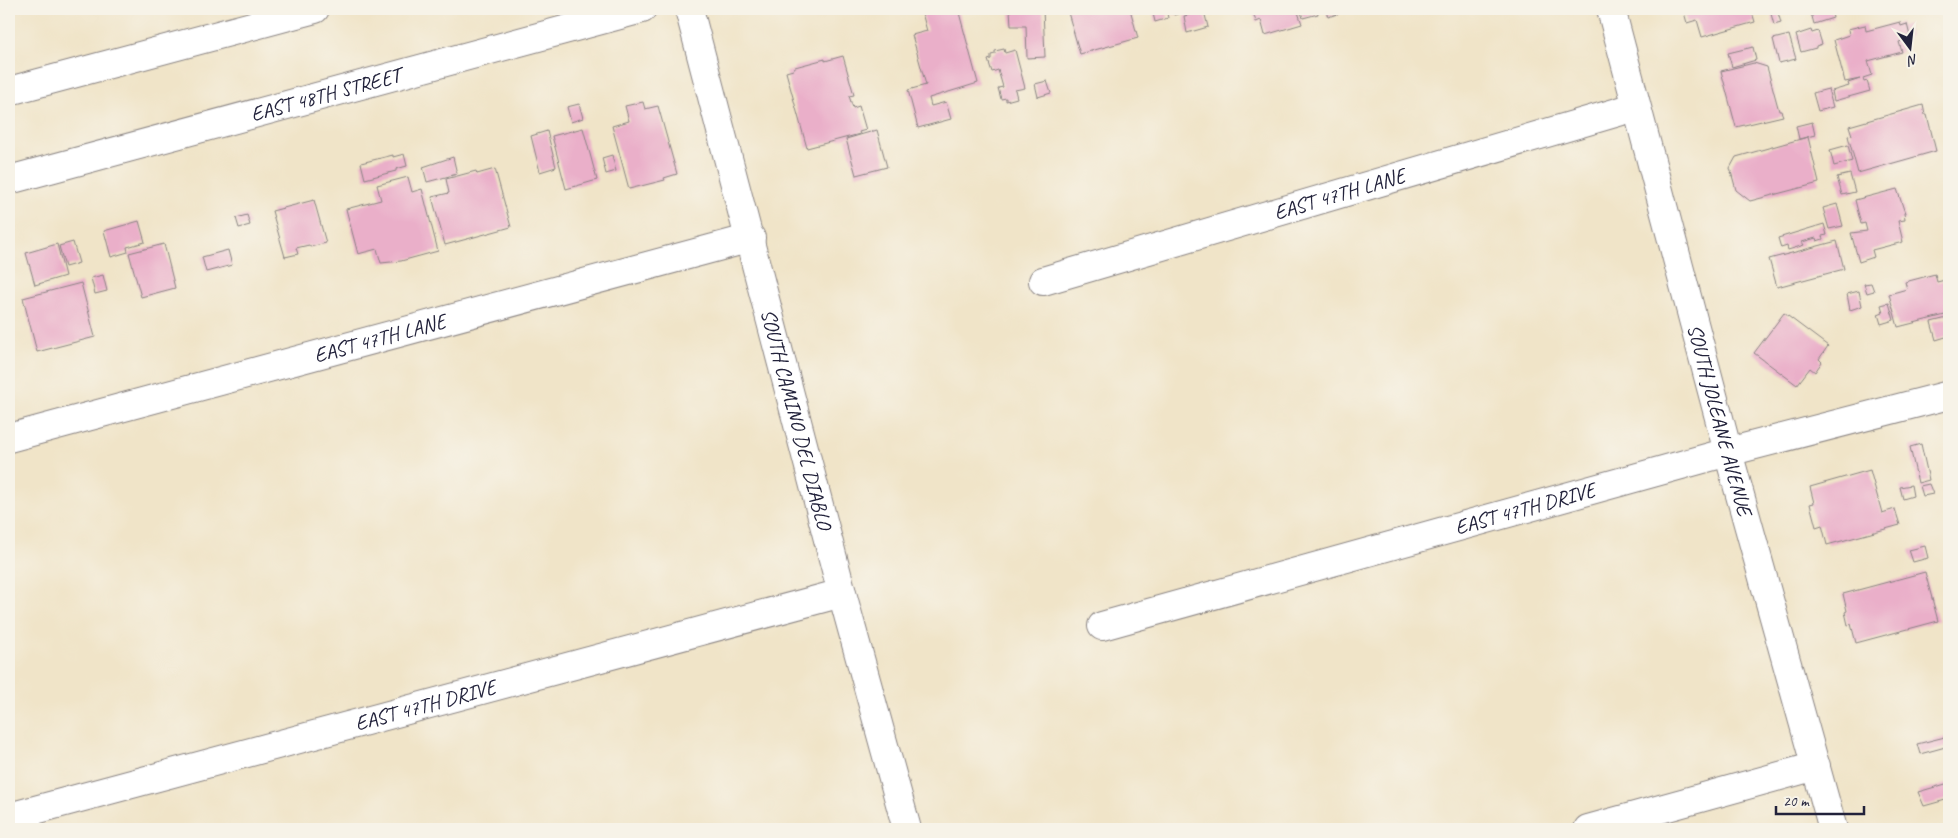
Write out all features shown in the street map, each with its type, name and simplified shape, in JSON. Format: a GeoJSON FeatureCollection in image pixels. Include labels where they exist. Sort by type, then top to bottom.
{"type":"FeatureCollection","features":[{"type":"Feature","properties":{"kind":"street"},"geometry":{"type":"LineString","coordinates":[[9,91],[315,9]]}},
{"type":"Feature","properties":{"kind":"street","name":"EAST 48TH STREET"},"geometry":{"type":"LineString","coordinates":[[9,180],[642,9]]}},
{"type":"Feature","properties":{"kind":"street","name":"SOUTH CAMINO DEL DIABLO"},"geometry":{"type":"LineString","coordinates":[[689,9],[751,238],[842,593],[907,829]]}},
{"type":"Feature","properties":{"kind":"street","name":"SOUTH JOLEANE AVENUE"},"geometry":{"type":"LineString","coordinates":[[1611,9],[1635,107],[1728,452],[1833,829]]}},
{"type":"Feature","properties":{"kind":"street","name":"EAST 47TH LANE"},"geometry":{"type":"LineString","coordinates":[[1042,281],[1635,107]]}},
{"type":"Feature","properties":{"kind":"street","name":"EAST 47TH LANE"},"geometry":{"type":"LineString","coordinates":[[9,438],[751,238]]}},
{"type":"Feature","properties":{"kind":"street","name":"EAST 47TH DRIVE"},"geometry":{"type":"LineString","coordinates":[[1102,626],[1728,452],[1949,395]]}},
{"type":"Feature","properties":{"kind":"street","name":"EAST 47TH DRIVE"},"geometry":{"type":"LineString","coordinates":[[9,817],[842,593]]}},
{"type":"Feature","properties":{"kind":"street"},"geometry":{"type":"LineString","coordinates":[[1588,829],[1816,766]]}},
{"type":"Feature","properties":{"kind":"building"},"geometry":{"type":"Polygon","coordinates":[[[921,9],[958,9],[978,83],[929,98],[931,106],[946,102],[951,119],[918,128],[908,90],[926,85],[912,35],[927,31],[921,9]]]}},
{"type":"Feature","properties":{"kind":"building"},"geometry":{"type":"Polygon","coordinates":[[[1010,9],[1043,9],[1045,57],[1027,58],[1026,26],[1011,26],[1010,9]]]}},
{"type":"Feature","properties":{"kind":"building"},"geometry":{"type":"Polygon","coordinates":[[[1067,9],[1130,9],[1138,38],[1080,54],[1067,9]]]}},
{"type":"Feature","properties":{"kind":"building"},"geometry":{"type":"Polygon","coordinates":[[[1152,9],[1166,9],[1168,18],[1155,22],[1152,9]]]}},
{"type":"Feature","properties":{"kind":"building"},"geometry":{"type":"Polygon","coordinates":[[[1168,9],[1184,9],[1185,12],[1174,15],[1168,9]]]}},
{"type":"Feature","properties":{"kind":"building"},"geometry":{"type":"Polygon","coordinates":[[[1252,9],[1297,9],[1302,24],[1265,35],[1261,20],[1256,22],[1252,9]]]}},
{"type":"Feature","properties":{"kind":"building"},"geometry":{"type":"Polygon","coordinates":[[[1300,9],[1317,9],[1318,14],[1303,18],[1300,9]]]}},
{"type":"Feature","properties":{"kind":"building"},"geometry":{"type":"Polygon","coordinates":[[[1325,9],[1353,9],[1328,17],[1325,9]]]}},
{"type":"Feature","properties":{"kind":"building"},"geometry":{"type":"Polygon","coordinates":[[[1683,9],[1751,9],[1755,22],[1702,37],[1697,20],[1687,23],[1683,9]]]}},
{"type":"Feature","properties":{"kind":"building"},"geometry":{"type":"Polygon","coordinates":[[[1777,9],[1781,23],[1774,25],[1770,10],[1777,9]]]}},
{"type":"Feature","properties":{"kind":"building"},"geometry":{"type":"Polygon","coordinates":[[[1810,9],[1831,9],[1833,18],[1814,24],[1810,9]]]}},
{"type":"Feature","properties":{"kind":"building"},"geometry":{"type":"Polygon","coordinates":[[[1204,11],[1208,27],[1187,33],[1184,16],[1204,11]]]}},
{"type":"Feature","properties":{"kind":"building"},"geometry":{"type":"Polygon","coordinates":[[[1900,22],[1901,26],[1907,24],[1910,36],[1899,42],[1902,52],[1868,61],[1872,75],[1863,78],[1864,82],[1867,81],[1870,91],[1834,101],[1832,91],[1849,86],[1848,83],[1860,79],[1845,82],[1834,40],[1849,35],[1848,29],[1865,25],[1866,31],[1900,22]]]}},
{"type":"Feature","properties":{"kind":"building"},"geometry":{"type":"Polygon","coordinates":[[[1811,30],[1812,33],[1818,31],[1822,44],[1816,46],[1816,48],[1801,52],[1796,35],[1811,30]]]}},
{"type":"Feature","properties":{"kind":"building"},"geometry":{"type":"Polygon","coordinates":[[[1789,35],[1796,59],[1779,63],[1773,39],[1789,35]]]}},
{"type":"Feature","properties":{"kind":"building"},"geometry":{"type":"Polygon","coordinates":[[[1753,47],[1756,60],[1732,67],[1728,53],[1753,47]]]}},
{"type":"Feature","properties":{"kind":"building"},"geometry":{"type":"Polygon","coordinates":[[[1004,49],[1005,53],[1015,50],[1025,88],[1015,90],[1017,98],[1006,101],[1006,98],[1001,99],[998,88],[1003,87],[998,70],[992,72],[988,60],[991,59],[991,55],[995,54],[995,51],[1004,49]]]}},
{"type":"Feature","properties":{"kind":"building"},"geometry":{"type":"Polygon","coordinates":[[[843,56],[854,95],[849,96],[853,108],[859,106],[866,130],[859,132],[860,134],[807,148],[786,72],[793,70],[795,67],[843,56]]]}},
{"type":"Feature","properties":{"kind":"building"},"geometry":{"type":"Polygon","coordinates":[[[1754,63],[1767,67],[1779,111],[1781,111],[1783,116],[1736,127],[1721,71],[1754,63]]]}},
{"type":"Feature","properties":{"kind":"building"},"geometry":{"type":"Polygon","coordinates":[[[1047,81],[1051,93],[1038,97],[1035,84],[1047,81]]]}},
{"type":"Feature","properties":{"kind":"building"},"geometry":{"type":"Polygon","coordinates":[[[1828,89],[1833,107],[1818,111],[1813,93],[1828,89]]]}},
{"type":"Feature","properties":{"kind":"building"},"geometry":{"type":"Polygon","coordinates":[[[643,102],[645,109],[658,106],[677,174],[664,178],[665,180],[629,189],[612,126],[629,121],[625,106],[643,102]]]}},
{"type":"Feature","properties":{"kind":"building"},"geometry":{"type":"Polygon","coordinates":[[[579,104],[583,118],[571,122],[567,107],[579,104]]]}},
{"type":"Feature","properties":{"kind":"building"},"geometry":{"type":"Polygon","coordinates":[[[1923,105],[1936,151],[1858,173],[1848,136],[1852,135],[1849,126],[1923,105]]]}},
{"type":"Feature","properties":{"kind":"building"},"geometry":{"type":"Polygon","coordinates":[[[1812,122],[1815,135],[1799,139],[1796,126],[1812,122]]]}},
{"type":"Feature","properties":{"kind":"building"},"geometry":{"type":"Polygon","coordinates":[[[583,128],[597,180],[566,189],[552,136],[583,128]]]}},
{"type":"Feature","properties":{"kind":"building"},"geometry":{"type":"Polygon","coordinates":[[[877,130],[887,167],[856,175],[846,139],[877,130]]]}},
{"type":"Feature","properties":{"kind":"building"},"geometry":{"type":"Polygon","coordinates":[[[547,131],[556,167],[540,172],[531,136],[547,131]]]}},
{"type":"Feature","properties":{"kind":"building"},"geometry":{"type":"Polygon","coordinates":[[[1808,137],[1819,183],[1750,201],[1736,190],[1730,168],[1736,157],[1808,137]]]}},
{"type":"Feature","properties":{"kind":"building"},"geometry":{"type":"Polygon","coordinates":[[[1848,145],[1852,161],[1834,166],[1830,150],[1848,145]]]}},
{"type":"Feature","properties":{"kind":"building"},"geometry":{"type":"Polygon","coordinates":[[[404,154],[407,166],[396,169],[396,171],[365,179],[361,163],[404,154]]]}},
{"type":"Feature","properties":{"kind":"building"},"geometry":{"type":"Polygon","coordinates":[[[612,155],[616,171],[606,174],[602,158],[612,155]]]}},
{"type":"Feature","properties":{"kind":"building"},"geometry":{"type":"Polygon","coordinates":[[[453,157],[457,174],[427,182],[423,167],[453,157]]]}},
{"type":"Feature","properties":{"kind":"building"},"geometry":{"type":"Polygon","coordinates":[[[495,169],[511,227],[445,245],[432,197],[449,193],[446,179],[476,171],[477,174],[495,169]]]}},
{"type":"Feature","properties":{"kind":"building"},"geometry":{"type":"Polygon","coordinates":[[[1850,174],[1855,192],[1842,195],[1837,177],[1850,174]]]}},
{"type":"Feature","properties":{"kind":"building"},"geometry":{"type":"Polygon","coordinates":[[[408,177],[412,192],[422,189],[438,251],[401,261],[381,263],[377,249],[358,254],[346,209],[381,200],[377,185],[408,177]]]}},
{"type":"Feature","properties":{"kind":"building"},"geometry":{"type":"Polygon","coordinates":[[[1897,189],[1905,213],[1905,220],[1898,221],[1903,242],[1872,250],[1874,257],[1859,262],[1851,233],[1867,231],[1865,223],[1861,224],[1855,200],[1897,189]]]}},
{"type":"Feature","properties":{"kind":"building"},"geometry":{"type":"Polygon","coordinates":[[[314,200],[326,243],[296,248],[298,254],[285,257],[272,211],[314,200]]]}},
{"type":"Feature","properties":{"kind":"building"},"geometry":{"type":"Polygon","coordinates":[[[1837,204],[1843,226],[1829,229],[1823,208],[1837,204]]]}},
{"type":"Feature","properties":{"kind":"building"},"geometry":{"type":"Polygon","coordinates":[[[247,215],[250,225],[239,228],[236,218],[247,215]]]}},
{"type":"Feature","properties":{"kind":"building"},"geometry":{"type":"Polygon","coordinates":[[[139,221],[145,242],[127,247],[128,252],[111,257],[104,231],[139,221]]]}},
{"type":"Feature","properties":{"kind":"building"},"geometry":{"type":"Polygon","coordinates":[[[1824,224],[1827,235],[1822,236],[1823,239],[1817,241],[1816,238],[1802,242],[1804,245],[1788,250],[1787,246],[1781,248],[1778,238],[1824,224]]]}},
{"type":"Feature","properties":{"kind":"building"},"geometry":{"type":"Polygon","coordinates":[[[1837,241],[1844,269],[1777,287],[1769,259],[1837,241]]]}},
{"type":"Feature","properties":{"kind":"building"},"geometry":{"type":"Polygon","coordinates":[[[73,242],[79,263],[65,267],[59,246],[73,242]]]}},
{"type":"Feature","properties":{"kind":"building"},"geometry":{"type":"Polygon","coordinates":[[[57,244],[65,276],[35,285],[26,253],[57,244]]]}},
{"type":"Feature","properties":{"kind":"building"},"geometry":{"type":"Polygon","coordinates":[[[164,244],[175,288],[141,297],[129,253],[164,244]]]}},
{"type":"Feature","properties":{"kind":"building"},"geometry":{"type":"Polygon","coordinates":[[[228,250],[232,265],[206,272],[202,257],[228,250]]]}},
{"type":"Feature","properties":{"kind":"building"},"geometry":{"type":"Polygon","coordinates":[[[1935,274],[1937,282],[1949,279],[1949,314],[1898,327],[1889,294],[1907,289],[1905,282],[1935,274]]]}},
{"type":"Feature","properties":{"kind":"building"},"geometry":{"type":"Polygon","coordinates":[[[103,275],[107,291],[95,294],[91,278],[103,275]]]}},
{"type":"Feature","properties":{"kind":"building"},"geometry":{"type":"Polygon","coordinates":[[[81,283],[95,337],[37,352],[23,298],[81,283]]]}},
{"type":"Feature","properties":{"kind":"building"},"geometry":{"type":"Polygon","coordinates":[[[1871,283],[1874,291],[1867,293],[1864,284],[1871,283]]]}},
{"type":"Feature","properties":{"kind":"building"},"geometry":{"type":"Polygon","coordinates":[[[1859,291],[1862,306],[1850,310],[1847,294],[1859,291]]]}},
{"type":"Feature","properties":{"kind":"building"},"geometry":{"type":"Polygon","coordinates":[[[1889,303],[1894,320],[1881,324],[1878,314],[1883,312],[1881,305],[1889,303]]]}},
{"type":"Feature","properties":{"kind":"building"},"geometry":{"type":"Polygon","coordinates":[[[1784,313],[1828,346],[1819,359],[1822,362],[1815,372],[1810,368],[1797,385],[1754,353],[1784,313]]]}},
{"type":"Feature","properties":{"kind":"building"},"geometry":{"type":"Polygon","coordinates":[[[1947,318],[1949,336],[1936,340],[1931,322],[1947,318]]]}},
{"type":"Feature","properties":{"kind":"building"},"geometry":{"type":"Polygon","coordinates":[[[1921,444],[1929,480],[1918,483],[1910,447],[1921,444]]]}},
{"type":"Feature","properties":{"kind":"building"},"geometry":{"type":"Polygon","coordinates":[[[1870,470],[1882,513],[1895,509],[1900,525],[1827,545],[1822,525],[1816,527],[1810,504],[1814,503],[1810,487],[1870,470]]]}},
{"type":"Feature","properties":{"kind":"building"},"geometry":{"type":"Polygon","coordinates":[[[1949,482],[1949,505],[1948,505],[1944,483],[1949,482]]]}},
{"type":"Feature","properties":{"kind":"building"},"geometry":{"type":"Polygon","coordinates":[[[1929,484],[1933,494],[1923,496],[1920,486],[1929,484]]]}},
{"type":"Feature","properties":{"kind":"building"},"geometry":{"type":"Polygon","coordinates":[[[1911,485],[1913,496],[1903,499],[1900,487],[1911,485]]]}},
{"type":"Feature","properties":{"kind":"building"},"geometry":{"type":"Polygon","coordinates":[[[1925,546],[1928,558],[1913,562],[1909,550],[1925,546]]]}},
{"type":"Feature","properties":{"kind":"building"},"geometry":{"type":"Polygon","coordinates":[[[1925,572],[1938,621],[1856,643],[1851,624],[1848,625],[1843,594],[1925,572]]]}},
{"type":"Feature","properties":{"kind":"building"},"geometry":{"type":"Polygon","coordinates":[[[1949,736],[1949,746],[1920,754],[1917,744],[1949,736]]]}},
{"type":"Feature","properties":{"kind":"building"},"geometry":{"type":"Polygon","coordinates":[[[1949,783],[1949,799],[1924,806],[1918,792],[1949,783]]]}}]}
